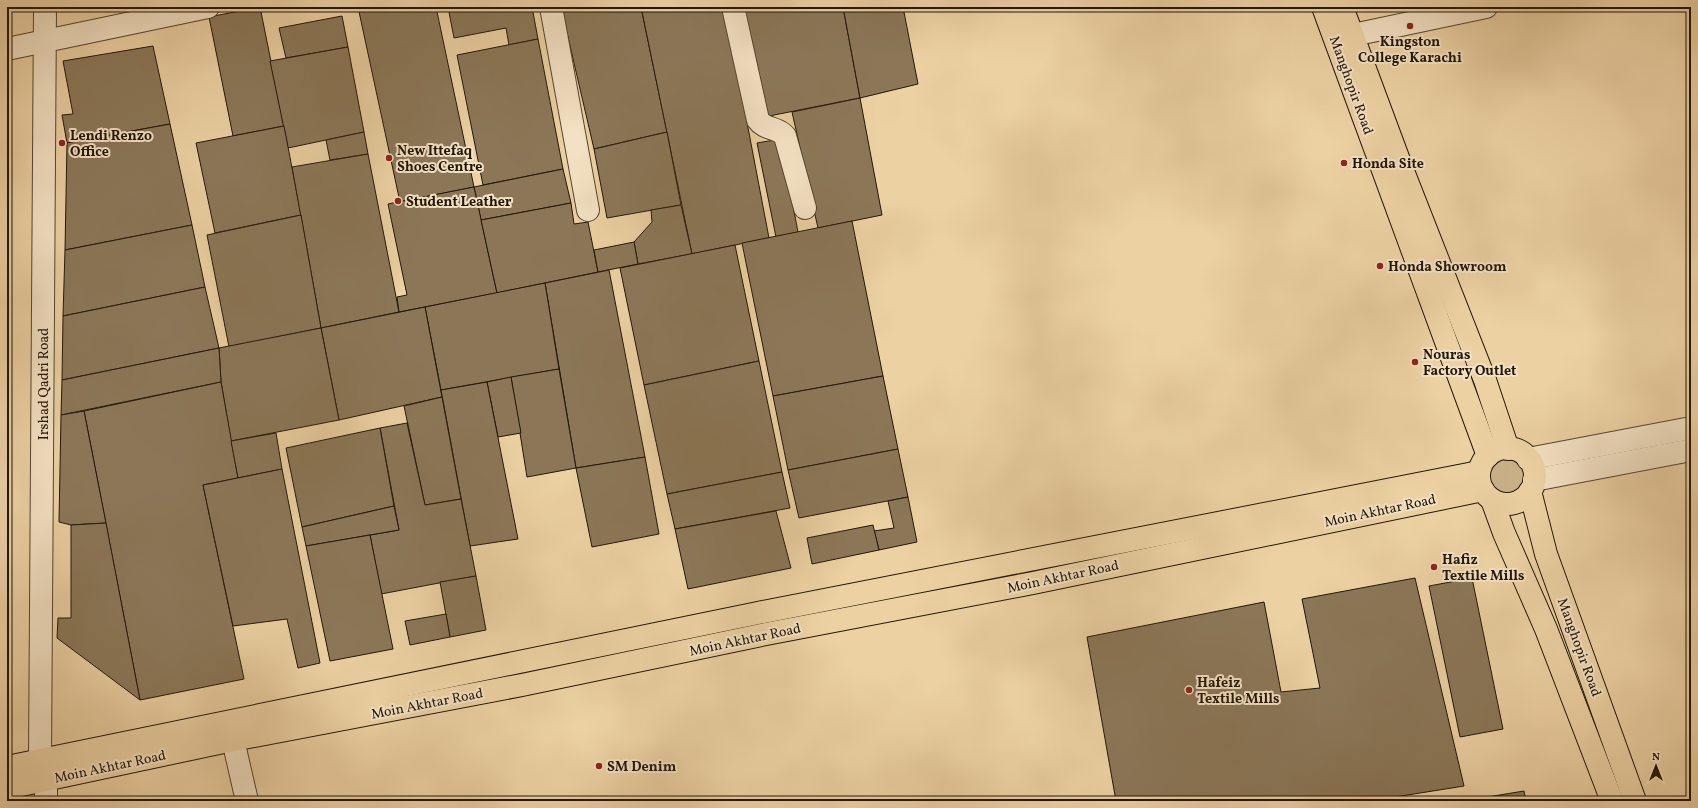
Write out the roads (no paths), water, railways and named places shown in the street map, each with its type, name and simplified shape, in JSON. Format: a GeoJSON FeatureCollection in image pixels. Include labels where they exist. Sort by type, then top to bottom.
{"type":"FeatureCollection","features":[{"type":"Feature","properties":{"kind":"main road","name":"Manghopir Road"},"geometry":{"type":"LineString","coordinates":[[1323,7],[1490,473],[1513,552],[1546,629],[1612,801]]}},
{"type":"Feature","properties":{"kind":"main road"},"geometry":{"type":"LineString","coordinates":[[1342,7],[1403,171],[1485,380],[1490,473],[1506,504],[1513,503],[1526,496],[1532,485]]}},
{"type":"Feature","properties":{"kind":"main road"},"geometry":{"type":"LineString","coordinates":[[1490,473],[1521,453],[1528,459]]}},
{"type":"Feature","properties":{"kind":"main road","name":"Manghopir Road"},"geometry":{"type":"LineString","coordinates":[[1528,459],[1534,469],[1532,485],[1543,543],[1635,801]]}},
{"type":"Feature","properties":{"kind":"main road","name":"Moin Akhtar Road"},"geometry":{"type":"LineString","coordinates":[[7,788],[43,770],[1029,559],[1490,473]]}},
{"type":"Feature","properties":{"kind":"main road","name":"Moin Akhtar Road"},"geometry":{"type":"LineString","coordinates":[[7,767],[43,770],[233,740],[522,686],[766,634],[1033,583],[1490,473]]}},
{"type":"Feature","properties":{"kind":"main road"},"geometry":{"type":"LineString","coordinates":[[1513,552],[1516,542],[1525,536],[1535,537],[1543,543]]}},
{"type":"Feature","properties":{"kind":"main road"},"geometry":{"type":"LineString","coordinates":[[1029,559],[1033,583]]}},
{"type":"Feature","properties":{"kind":"street","name":"Irshad Qadri Road"},"geometry":{"type":"LineString","coordinates":[[45,7],[43,770],[46,801]]}},
{"type":"Feature","properties":{"kind":"street"},"geometry":{"type":"LineString","coordinates":[[7,49],[208,7]]}},
{"type":"Feature","properties":{"kind":"street"},"geometry":{"type":"LineString","coordinates":[[551,7],[588,210]]}},
{"type":"Feature","properties":{"kind":"street"},"geometry":{"type":"LineString","coordinates":[[733,7],[758,120],[761,125],[782,132],[786,136],[805,208]]}},
{"type":"Feature","properties":{"kind":"street"},"geometry":{"type":"LineString","coordinates":[[1353,35],[1486,7]]}},
{"type":"Feature","properties":{"kind":"street"},"geometry":{"type":"LineString","coordinates":[[1528,459],[1691,428]]}},
{"type":"Feature","properties":{"kind":"street"},"geometry":{"type":"LineString","coordinates":[[1532,485],[1691,450]]}},
{"type":"Feature","properties":{"kind":"street"},"geometry":{"type":"LineString","coordinates":[[233,740],[247,801]]}},
{"type":"Feature","properties":{"kind":"place","name":"Kingston College Karachi"},"geometry":{"type":"Point","coordinates":[1410,26]}},
{"type":"Feature","properties":{"kind":"place","name":"Lendi Renzo Office"},"geometry":{"type":"Point","coordinates":[62,143]}},
{"type":"Feature","properties":{"kind":"place","name":"New Ittefaq Shoes Centre"},"geometry":{"type":"Point","coordinates":[389,158]}},
{"type":"Feature","properties":{"kind":"place","name":"Honda Site"},"geometry":{"type":"Point","coordinates":[1344,163]}},
{"type":"Feature","properties":{"kind":"place","name":"Student Leather"},"geometry":{"type":"Point","coordinates":[398,201]}},
{"type":"Feature","properties":{"kind":"place","name":"Honda Showroom"},"geometry":{"type":"Point","coordinates":[1380,266]}},
{"type":"Feature","properties":{"kind":"place","name":"Nouras Factory Outlet"},"geometry":{"type":"Point","coordinates":[1415,362]}},
{"type":"Feature","properties":{"kind":"place","name":"Hafiz Textile Mills"},"geometry":{"type":"Point","coordinates":[1434,567]}},
{"type":"Feature","properties":{"kind":"place","name":"Hafeiz Textile Mills"},"geometry":{"type":"Point","coordinates":[1189,690]}},
{"type":"Feature","properties":{"kind":"place","name":"SM Denim"},"geometry":{"type":"Point","coordinates":[599,766]}}]}
